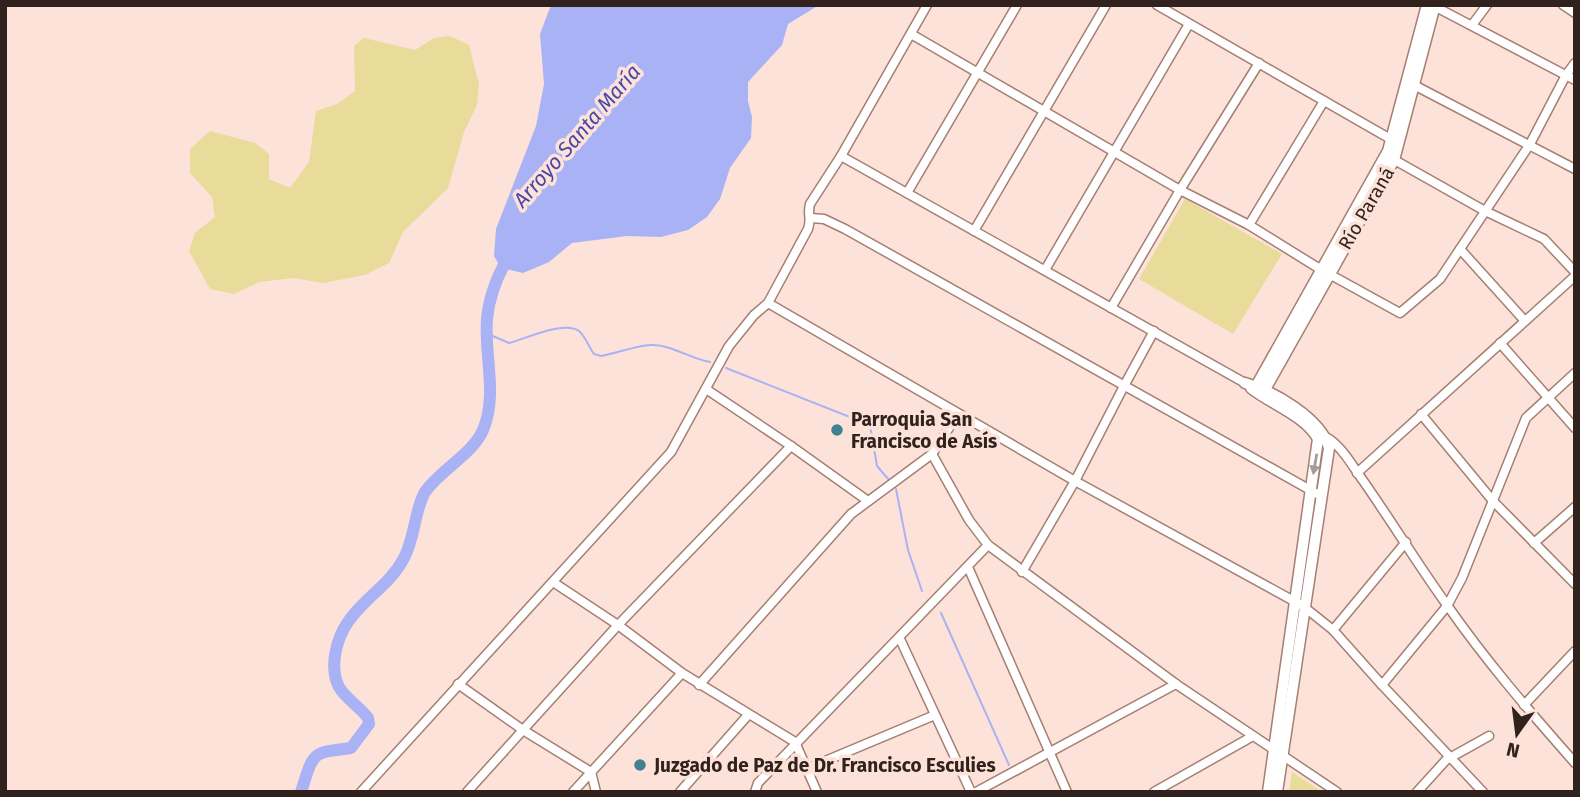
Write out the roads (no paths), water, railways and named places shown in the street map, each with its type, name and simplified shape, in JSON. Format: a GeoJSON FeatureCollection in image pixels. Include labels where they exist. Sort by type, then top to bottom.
{"type":"FeatureCollection","features":[{"type":"Feature","properties":{"kind":"street"},"geometry":{"type":"LineString","coordinates":[[361,792],[671,452],[736,336],[768,303],[800,246],[811,218],[810,204],[841,156],[927,5]]}},
{"type":"Feature","properties":{"kind":"street"},"geometry":{"type":"LineString","coordinates":[[906,193],[1017,5]]}},
{"type":"Feature","properties":{"kind":"street"},"geometry":{"type":"LineString","coordinates":[[974,231],[1106,5]]}},
{"type":"Feature","properties":{"kind":"street"},"geometry":{"type":"LineString","coordinates":[[1157,5],[1396,142]]}},
{"type":"Feature","properties":{"kind":"street","name":"Río Paraná"},"geometry":{"type":"LineString","coordinates":[[1411,84],[1427,5]]}},
{"type":"Feature","properties":{"kind":"street"},"geometry":{"type":"LineString","coordinates":[[1472,25],[1487,5]]}},
{"type":"Feature","properties":{"kind":"street"},"geometry":{"type":"LineString","coordinates":[[1563,5],[1575,13]]}},
{"type":"Feature","properties":{"kind":"street"},"geometry":{"type":"LineString","coordinates":[[1434,6],[1575,80]]}},
{"type":"Feature","properties":{"kind":"street","name":"Río Paraná"},"geometry":{"type":"LineString","coordinates":[[1256,389],[1390,157],[1434,6]]}},
{"type":"Feature","properties":{"kind":"street"},"geometry":{"type":"LineString","coordinates":[[1045,270],[1189,23]]}},
{"type":"Feature","properties":{"kind":"street"},"geometry":{"type":"LineString","coordinates":[[911,34],[1180,190],[1249,225],[1400,313],[1440,279],[1530,144],[1575,63]]}},
{"type":"Feature","properties":{"kind":"street"},"geometry":{"type":"LineString","coordinates":[[1111,308],[1259,63]]}},
{"type":"Feature","properties":{"kind":"street"},"geometry":{"type":"LineString","coordinates":[[1411,84],[1575,169]]}},
{"type":"Feature","properties":{"kind":"street"},"geometry":{"type":"LineString","coordinates":[[1249,225],[1324,101]]}},
{"type":"Feature","properties":{"kind":"street"},"geometry":{"type":"LineString","coordinates":[[841,156],[1296,409],[1332,441],[1406,542],[1447,606],[1524,705],[1575,763]]}},
{"type":"Feature","properties":{"kind":"street"},"geometry":{"type":"LineString","coordinates":[[1357,473],[1575,274],[1544,239],[1485,211],[1390,157]]}},
{"type":"Feature","properties":{"kind":"street"},"geometry":{"type":"LineString","coordinates":[[811,218],[824,219],[845,229],[1316,493]]}},
{"type":"Feature","properties":{"kind":"street"},"geometry":{"type":"LineString","coordinates":[[1460,249],[1525,321]]}},
{"type":"Feature","properties":{"kind":"street"},"geometry":{"type":"LineString","coordinates":[[768,303],[1075,481],[1299,604],[1333,630],[1381,685],[1483,792]]}},
{"type":"Feature","properties":{"kind":"street"},"geometry":{"type":"LineString","coordinates":[[1022,572],[1075,481],[1154,331]]}},
{"type":"Feature","properties":{"kind":"street"},"geometry":{"type":"LineString","coordinates":[[1500,343],[1575,428]]}},
{"type":"Feature","properties":{"kind":"street"},"geometry":{"type":"LineString","coordinates":[[1381,685],[1447,606],[1462,578],[1526,418],[1575,373]]}},
{"type":"Feature","properties":{"kind":"street"},"geometry":{"type":"LineString","coordinates":[[706,388],[868,501]]}},
{"type":"Feature","properties":{"kind":"street"},"geometry":{"type":"LineString","coordinates":[[1256,389],[1314,432],[1318,439],[1316,493],[1277,752],[1268,792]]}},
{"type":"Feature","properties":{"kind":"street"},"geometry":{"type":"LineString","coordinates":[[699,684],[851,514],[932,454],[958,414]]}},
{"type":"Feature","properties":{"kind":"street"},"geometry":{"type":"LineString","coordinates":[[1421,414],[1493,501],[1575,584]]}},
{"type":"Feature","properties":{"kind":"street"},"geometry":{"type":"LineString","coordinates":[[1316,493],[1329,448],[1326,438]]}},
{"type":"Feature","properties":{"kind":"street"},"geometry":{"type":"LineString","coordinates":[[467,792],[618,625],[791,446]]}},
{"type":"Feature","properties":{"kind":"street"},"geometry":{"type":"LineString","coordinates":[[932,454],[969,520],[989,545],[1176,684],[1337,792]]}},
{"type":"Feature","properties":{"kind":"street"},"geometry":{"type":"LineString","coordinates":[[1534,543],[1575,507]]}},
{"type":"Feature","properties":{"kind":"street"},"geometry":{"type":"LineString","coordinates":[[1333,630],[1406,542]]}},
{"type":"Feature","properties":{"kind":"street"},"geometry":{"type":"LineString","coordinates":[[755,792],[758,783],[795,742],[900,639],[989,545]]}},
{"type":"Feature","properties":{"kind":"street"},"geometry":{"type":"LineString","coordinates":[[968,567],[1067,792]]}},
{"type":"Feature","properties":{"kind":"street"},"geometry":{"type":"LineString","coordinates":[[553,582],[618,625],[682,673],[795,742],[817,792]]}},
{"type":"Feature","properties":{"kind":"street"},"geometry":{"type":"LineString","coordinates":[[900,639],[974,792],[1176,684]]}},
{"type":"Feature","properties":{"kind":"street"},"geometry":{"type":"LineString","coordinates":[[1524,705],[1575,651]]}},
{"type":"Feature","properties":{"kind":"street"},"geometry":{"type":"LineString","coordinates":[[573,792],[682,673]]}},
{"type":"Feature","properties":{"kind":"street"},"geometry":{"type":"LineString","coordinates":[[458,684],[523,730],[591,772],[596,792]]}},
{"type":"Feature","properties":{"kind":"street"},"geometry":{"type":"LineString","coordinates":[[680,792],[748,715]]}},
{"type":"Feature","properties":{"kind":"street"},"geometry":{"type":"LineString","coordinates":[[807,769],[935,715]]}},
{"type":"Feature","properties":{"kind":"street"},"geometry":{"type":"LineString","coordinates":[[1154,792],[1253,736]]}},
{"type":"Feature","properties":{"kind":"street"},"geometry":{"type":"LineString","coordinates":[[1417,792],[1446,760],[1489,736]]}},
{"type":"Feature","properties":{"kind":"street"},"geometry":{"type":"LineString","coordinates":[[1277,752],[1277,792]]}},
{"type":"Feature","properties":{"kind":"water"},"geometry":{"type":"Polygon","coordinates":[[[551,5],[819,5],[788,24],[782,45],[748,82],[748,101],[752,117],[751,138],[730,168],[720,199],[707,217],[688,230],[661,237],[627,236],[572,243],[549,262],[523,273],[501,268],[494,256],[496,229],[536,126],[544,84],[540,34],[551,5]]]}},
{"type":"Feature","properties":{"kind":"waterway","name":"Arroyo Santa María"},"geometry":{"type":"LineString","coordinates":[[301,792],[316,757],[328,751],[351,748],[369,724],[368,718],[339,687],[334,671],[337,645],[354,613],[392,576],[404,558],[425,492],[472,447],[483,430],[490,403],[488,310],[495,285],[510,254]]}},
{"type":"Feature","properties":{"kind":"waterway"},"geometry":{"type":"LineString","coordinates":[[488,334],[509,343],[545,331],[573,328],[581,333],[594,354],[601,356],[658,345],[710,362]]}},
{"type":"Feature","properties":{"kind":"waterway"},"geometry":{"type":"LineString","coordinates":[[726,368],[870,425],[877,466],[889,480]]}},
{"type":"Feature","properties":{"kind":"waterway"},"geometry":{"type":"LineString","coordinates":[[896,489],[908,550],[922,591]]}},
{"type":"Feature","properties":{"kind":"waterway"},"geometry":{"type":"LineString","coordinates":[[941,613],[1009,765]]}},
{"type":"Feature","properties":{"kind":"place","name":"Parroquia San Francisco de Asís"},"geometry":{"type":"Point","coordinates":[837,430]}},
{"type":"Feature","properties":{"kind":"place","name":"Juzgado de Paz de Dr. Francisco Esculies"},"geometry":{"type":"Point","coordinates":[640,765]}}]}
